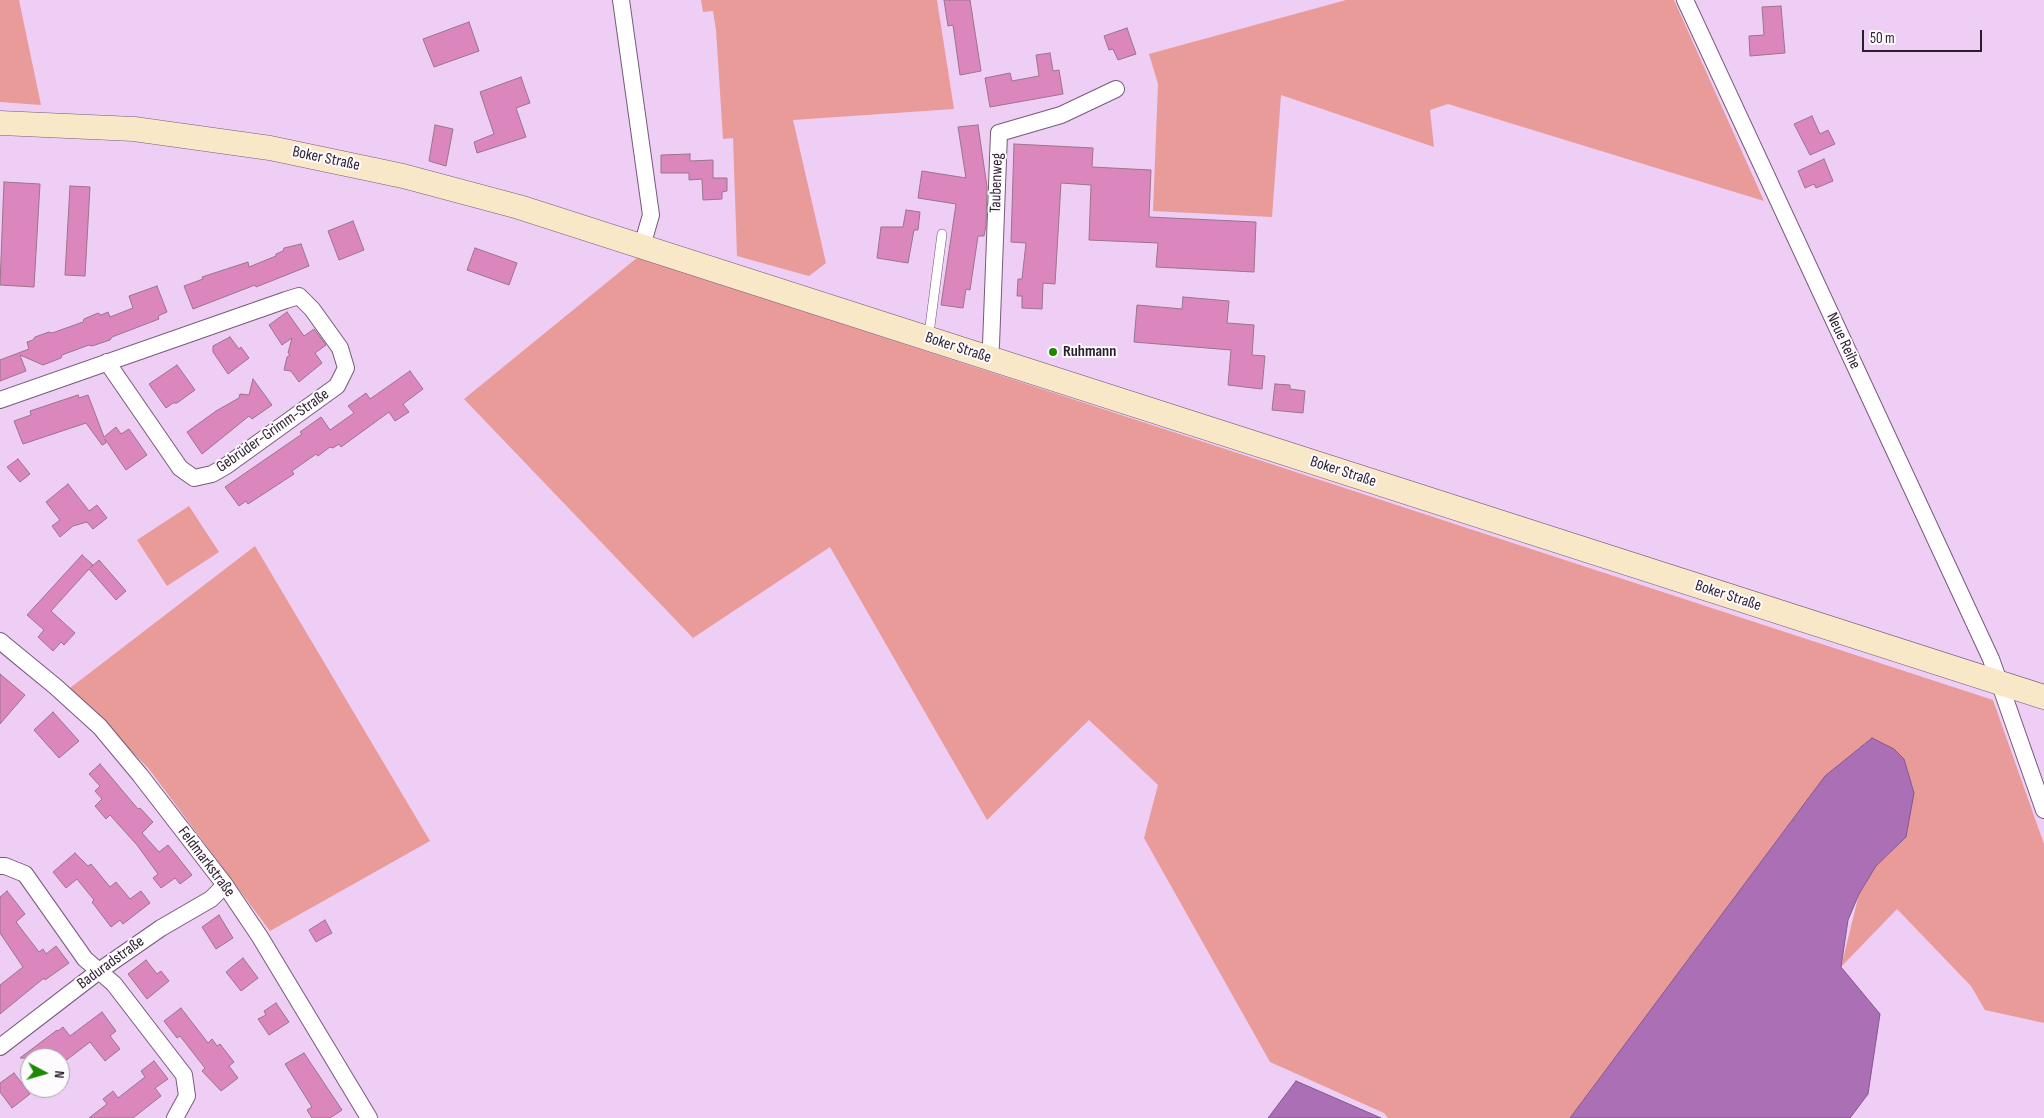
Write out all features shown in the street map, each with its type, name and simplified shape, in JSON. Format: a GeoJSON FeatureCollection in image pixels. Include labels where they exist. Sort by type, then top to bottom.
{"type":"FeatureCollection","features":[{"type":"Feature","properties":{"kind":"main road","name":"Boker Straße"},"geometry":{"type":"LineString","coordinates":[[0,123],[134,129],[204,138],[312,156],[404,176],[483,198],[642,246],[2044,697]]}},
{"type":"Feature","properties":{"kind":"street"},"geometry":{"type":"LineString","coordinates":[[621,0],[651,215],[642,246]]}},
{"type":"Feature","properties":{"kind":"street","name":"Neue Reihe"},"geometry":{"type":"LineString","coordinates":[[1685,0],[1991,659],[2044,810]]}},
{"type":"Feature","properties":{"kind":"street","name":"Taubenweg"},"geometry":{"type":"LineString","coordinates":[[989,358],[999,133],[1061,115],[1116,90]]}},
{"type":"Feature","properties":{"kind":"street","name":"Gebrüder-Grimm-Straße"},"geometry":{"type":"LineString","coordinates":[[0,400],[107,362],[299,296],[312,309],[340,348],[346,368],[337,386],[234,460],[212,474],[194,478],[180,468],[107,362]]}},
{"type":"Feature","properties":{"kind":"street","name":"Feldmarkstraße"},"geometry":{"type":"LineString","coordinates":[[0,641],[56,687],[100,727],[140,775],[225,886],[260,937],[369,1118]]}},
{"type":"Feature","properties":{"kind":"street"},"geometry":{"type":"LineString","coordinates":[[0,866],[5,866],[25,874],[85,959],[114,984],[184,1075],[187,1096],[175,1118]]}},
{"type":"Feature","properties":{"kind":"street","name":"Baduradstraße"},"geometry":{"type":"LineString","coordinates":[[0,1047],[99,971],[161,928],[211,899],[225,886]]}},
{"type":"Feature","properties":{"kind":"lane"},"geometry":{"type":"LineString","coordinates":[[926,337],[930,326],[942,234]]}},
{"type":"Feature","properties":{"kind":"shaded area"},"geometry":{"type":"Polygon","coordinates":[[[0,0],[19,0],[41,105],[0,102],[0,0]]]}},
{"type":"Feature","properties":{"kind":"shaded area"},"geometry":{"type":"Polygon","coordinates":[[[701,0],[937,0],[954,109],[793,120],[826,263],[809,276],[737,256],[733,138],[723,139],[716,30],[713,11],[703,12],[701,0]]]}},
{"type":"Feature","properties":{"kind":"shaded area"},"geometry":{"type":"Polygon","coordinates":[[[1346,0],[1674,0],[1764,201],[1448,104],[1430,110],[1434,147],[1281,95],[1272,217],[1153,211],[1158,84],[1149,54],[1346,0]]]}},
{"type":"Feature","properties":{"kind":"shaded area"},"geometry":{"type":"Polygon","coordinates":[[[638,257],[1993,700],[2044,844],[2044,1023],[1985,1010],[1971,986],[1897,909],[1841,967],[1859,894],[1876,866],[1906,837],[1872,738],[1825,776],[1570,1118],[1388,1118],[1384,1113],[1270,1062],[1144,838],[1158,785],[1089,720],[987,820],[830,547],[693,638],[464,399],[638,257]]]}},
{"type":"Feature","properties":{"kind":"shaded area"},"geometry":{"type":"Polygon","coordinates":[[[189,506],[219,552],[167,586],[137,540],[189,506]]]}},
{"type":"Feature","properties":{"kind":"shaded area"},"geometry":{"type":"Polygon","coordinates":[[[255,546],[430,841],[270,931],[149,769],[70,688],[255,546]]]}},
{"type":"Feature","properties":{"kind":"shaded area"},"geometry":{"type":"Polygon","coordinates":[[[1872,738],[1894,749],[1904,759],[1914,793],[1906,837],[1876,866],[1859,894],[1848,920],[1841,967],[1880,1014],[1868,1094],[1850,1118],[1570,1118],[1825,776],[1872,738]]]}},
{"type":"Feature","properties":{"kind":"shaded area"},"geometry":{"type":"Polygon","coordinates":[[[1296,1081],[1381,1118],[1268,1118],[1296,1081]]]}},
{"type":"Feature","properties":{"kind":"building"},"geometry":{"type":"Polygon","coordinates":[[[944,0],[970,0],[981,71],[960,75],[953,25],[948,26],[944,0]]]}},
{"type":"Feature","properties":{"kind":"building"},"geometry":{"type":"Polygon","coordinates":[[[1781,6],[1785,53],[1750,56],[1749,36],[1764,35],[1762,7],[1781,6]]]}},
{"type":"Feature","properties":{"kind":"building"},"geometry":{"type":"Polygon","coordinates":[[[469,22],[479,51],[434,67],[423,39],[469,22]]]}},
{"type":"Feature","properties":{"kind":"building"},"geometry":{"type":"Polygon","coordinates":[[[1127,28],[1136,54],[1118,60],[1113,49],[1109,50],[1104,36],[1127,28]]]}},
{"type":"Feature","properties":{"kind":"building"},"geometry":{"type":"Polygon","coordinates":[[[1050,53],[1053,71],[1059,70],[1063,94],[990,107],[985,78],[1010,73],[1012,81],[1039,76],[1036,55],[1050,53]]]}},
{"type":"Feature","properties":{"kind":"building"},"geometry":{"type":"Polygon","coordinates":[[[521,77],[530,103],[516,108],[526,137],[477,153],[474,142],[494,134],[480,92],[521,77]]]}},
{"type":"Feature","properties":{"kind":"building"},"geometry":{"type":"Polygon","coordinates":[[[1812,116],[1820,134],[1828,130],[1835,144],[1810,155],[1794,124],[1812,116]]]}},
{"type":"Feature","properties":{"kind":"building"},"geometry":{"type":"Polygon","coordinates":[[[435,125],[453,129],[446,166],[429,161],[435,125]]]}},
{"type":"Feature","properties":{"kind":"building"},"geometry":{"type":"Polygon","coordinates":[[[978,125],[987,187],[984,236],[978,236],[970,290],[966,289],[963,308],[941,305],[956,204],[918,198],[922,171],[966,178],[958,127],[978,125]]]}},
{"type":"Feature","properties":{"kind":"building"},"geometry":{"type":"Polygon","coordinates":[[[1014,144],[1093,148],[1092,167],[1151,170],[1149,217],[1256,222],[1254,272],[1156,267],[1158,243],[1089,240],[1091,185],[1061,183],[1055,284],[1043,283],[1042,309],[1022,308],[1022,296],[1017,296],[1018,279],[1022,279],[1026,243],[1011,242],[1014,144]]]}},
{"type":"Feature","properties":{"kind":"building"},"geometry":{"type":"Polygon","coordinates":[[[690,154],[690,161],[713,160],[713,178],[727,178],[727,191],[722,192],[722,199],[703,200],[702,179],[689,180],[689,173],[661,173],[661,155],[690,154]]]}},
{"type":"Feature","properties":{"kind":"building"},"geometry":{"type":"Polygon","coordinates":[[[1824,159],[1833,181],[1816,188],[1814,184],[1805,188],[1798,171],[1824,159]]]}},
{"type":"Feature","properties":{"kind":"building"},"geometry":{"type":"Polygon","coordinates":[[[4,182],[40,184],[34,287],[0,285],[4,182]]]}},
{"type":"Feature","properties":{"kind":"building"},"geometry":{"type":"Polygon","coordinates":[[[70,186],[90,187],[85,276],[65,275],[70,186]]]}},
{"type":"Feature","properties":{"kind":"building"},"geometry":{"type":"Polygon","coordinates":[[[906,210],[920,212],[918,230],[914,230],[908,263],[877,258],[881,227],[903,227],[906,210]]]}},
{"type":"Feature","properties":{"kind":"building"},"geometry":{"type":"Polygon","coordinates":[[[353,221],[364,250],[339,260],[328,231],[353,221]]]}},
{"type":"Feature","properties":{"kind":"building"},"geometry":{"type":"Polygon","coordinates":[[[301,244],[309,266],[193,309],[184,286],[203,279],[202,277],[248,262],[249,267],[276,256],[284,248],[301,244]]]}},
{"type":"Feature","properties":{"kind":"building"},"geometry":{"type":"Polygon","coordinates":[[[475,248],[517,263],[509,285],[467,270],[475,248]]]}},
{"type":"Feature","properties":{"kind":"building"},"geometry":{"type":"Polygon","coordinates":[[[157,286],[167,312],[158,316],[159,319],[112,337],[110,340],[62,355],[61,358],[43,365],[20,355],[26,371],[0,381],[0,360],[29,349],[27,342],[35,337],[83,322],[84,319],[98,313],[101,315],[108,312],[110,317],[133,308],[129,296],[157,286]]]}},
{"type":"Feature","properties":{"kind":"building"},"geometry":{"type":"Polygon","coordinates":[[[1183,297],[1229,301],[1227,323],[1254,325],[1252,355],[1265,356],[1262,389],[1228,385],[1231,350],[1134,342],[1137,305],[1182,309],[1183,297]]]}},
{"type":"Feature","properties":{"kind":"building"},"geometry":{"type":"Polygon","coordinates":[[[287,312],[304,336],[314,329],[326,345],[315,353],[322,363],[299,382],[291,371],[284,370],[287,357],[290,355],[288,353],[292,338],[282,345],[269,325],[287,312]]]}},
{"type":"Feature","properties":{"kind":"building"},"geometry":{"type":"Polygon","coordinates":[[[230,337],[249,358],[228,374],[213,352],[213,346],[230,337]]]}},
{"type":"Feature","properties":{"kind":"building"},"geometry":{"type":"Polygon","coordinates":[[[177,365],[195,390],[177,403],[173,403],[166,408],[149,384],[177,365]]]}},
{"type":"Feature","properties":{"kind":"building"},"geometry":{"type":"Polygon","coordinates":[[[410,371],[423,389],[403,404],[409,412],[395,421],[389,412],[341,447],[339,444],[333,448],[330,447],[318,456],[316,454],[292,471],[294,474],[248,504],[246,501],[239,506],[225,487],[302,434],[300,432],[321,417],[330,430],[354,413],[348,406],[366,393],[370,399],[410,371]]]}},
{"type":"Feature","properties":{"kind":"building"},"geometry":{"type":"Polygon","coordinates":[[[253,379],[272,405],[252,419],[249,416],[202,454],[187,432],[216,411],[239,398],[240,394],[249,395],[253,379]]]}},
{"type":"Feature","properties":{"kind":"building"},"geometry":{"type":"Polygon","coordinates":[[[1275,384],[1290,385],[1290,389],[1305,391],[1303,413],[1272,410],[1275,384]]]}},
{"type":"Feature","properties":{"kind":"building"},"geometry":{"type":"Polygon","coordinates":[[[78,395],[79,398],[88,395],[104,437],[116,427],[121,434],[129,429],[147,455],[126,470],[105,439],[106,443],[102,445],[86,423],[23,444],[14,421],[31,415],[30,411],[78,395]]]}},
{"type":"Feature","properties":{"kind":"building"},"geometry":{"type":"Polygon","coordinates":[[[18,459],[30,474],[20,482],[7,467],[18,459]]]}},
{"type":"Feature","properties":{"kind":"building"},"geometry":{"type":"Polygon","coordinates":[[[68,484],[89,511],[97,505],[107,518],[93,529],[87,522],[73,526],[60,537],[52,526],[60,520],[46,502],[68,484]]]}},
{"type":"Feature","properties":{"kind":"building"},"geometry":{"type":"Polygon","coordinates":[[[82,555],[93,565],[90,568],[99,560],[126,591],[116,600],[89,569],[51,611],[75,633],[64,645],[61,642],[53,651],[38,637],[44,630],[27,615],[82,555]]]}},
{"type":"Feature","properties":{"kind":"building"},"geometry":{"type":"Polygon","coordinates":[[[0,674],[25,695],[0,724],[0,674]]]}},
{"type":"Feature","properties":{"kind":"building"},"geometry":{"type":"Polygon","coordinates":[[[53,712],[79,741],[59,758],[34,730],[53,712]]]}},
{"type":"Feature","properties":{"kind":"building"},"geometry":{"type":"Polygon","coordinates":[[[100,764],[138,809],[140,808],[153,822],[142,833],[159,852],[168,845],[192,875],[180,884],[175,878],[161,888],[153,878],[158,874],[137,845],[110,815],[106,819],[95,806],[102,799],[95,791],[100,786],[89,774],[100,764]]]}},
{"type":"Feature","properties":{"kind":"building"},"geometry":{"type":"Polygon","coordinates":[[[75,853],[88,866],[91,864],[110,887],[116,882],[130,899],[141,891],[150,903],[123,924],[120,920],[111,927],[92,902],[94,900],[77,879],[66,888],[53,872],[75,853]]]}},
{"type":"Feature","properties":{"kind":"building"},"geometry":{"type":"Polygon","coordinates":[[[7,891],[25,914],[16,922],[39,952],[43,949],[46,954],[56,946],[69,963],[45,980],[44,978],[0,1014],[0,985],[23,967],[0,933],[0,897],[7,891]]]}},
{"type":"Feature","properties":{"kind":"building"},"geometry":{"type":"Polygon","coordinates":[[[219,915],[233,938],[216,949],[202,927],[219,915]]]}},
{"type":"Feature","properties":{"kind":"building"},"geometry":{"type":"Polygon","coordinates":[[[325,920],[332,933],[316,942],[309,930],[325,920]]]}},
{"type":"Feature","properties":{"kind":"building"},"geometry":{"type":"Polygon","coordinates":[[[243,958],[258,978],[241,991],[226,972],[243,958]]]}},
{"type":"Feature","properties":{"kind":"building"},"geometry":{"type":"Polygon","coordinates":[[[146,960],[157,974],[161,971],[169,981],[147,999],[128,974],[146,960]]]}},
{"type":"Feature","properties":{"kind":"building"},"geometry":{"type":"Polygon","coordinates":[[[276,1003],[289,1022],[269,1035],[258,1019],[266,1015],[264,1011],[276,1003]]]}},
{"type":"Feature","properties":{"kind":"building"},"geometry":{"type":"Polygon","coordinates":[[[181,1008],[208,1043],[212,1039],[217,1046],[220,1044],[234,1062],[229,1066],[238,1078],[221,1091],[202,1071],[205,1068],[180,1036],[177,1038],[164,1021],[181,1008]]]}},
{"type":"Feature","properties":{"kind":"building"},"geometry":{"type":"Polygon","coordinates":[[[102,1012],[116,1031],[110,1036],[120,1049],[105,1061],[90,1042],[70,1057],[70,1048],[33,1048],[63,1027],[70,1036],[102,1012]]]}},
{"type":"Feature","properties":{"kind":"building"},"geometry":{"type":"Polygon","coordinates":[[[304,1053],[342,1110],[330,1118],[312,1118],[307,1110],[312,1107],[285,1064],[304,1053]]]}},
{"type":"Feature","properties":{"kind":"building"},"geometry":{"type":"Polygon","coordinates":[[[154,1061],[168,1079],[155,1088],[161,1096],[133,1118],[89,1118],[107,1104],[103,1099],[113,1091],[118,1098],[145,1077],[141,1071],[154,1061]]]}},
{"type":"Feature","properties":{"kind":"building"},"geometry":{"type":"Polygon","coordinates":[[[14,1073],[20,1081],[20,1098],[25,1098],[12,1108],[0,1092],[0,1083],[14,1073]]]}},
{"type":"Feature","properties":{"kind":"place","name":"Ruhmann"},"geometry":{"type":"Point","coordinates":[1053,352]}}]}
